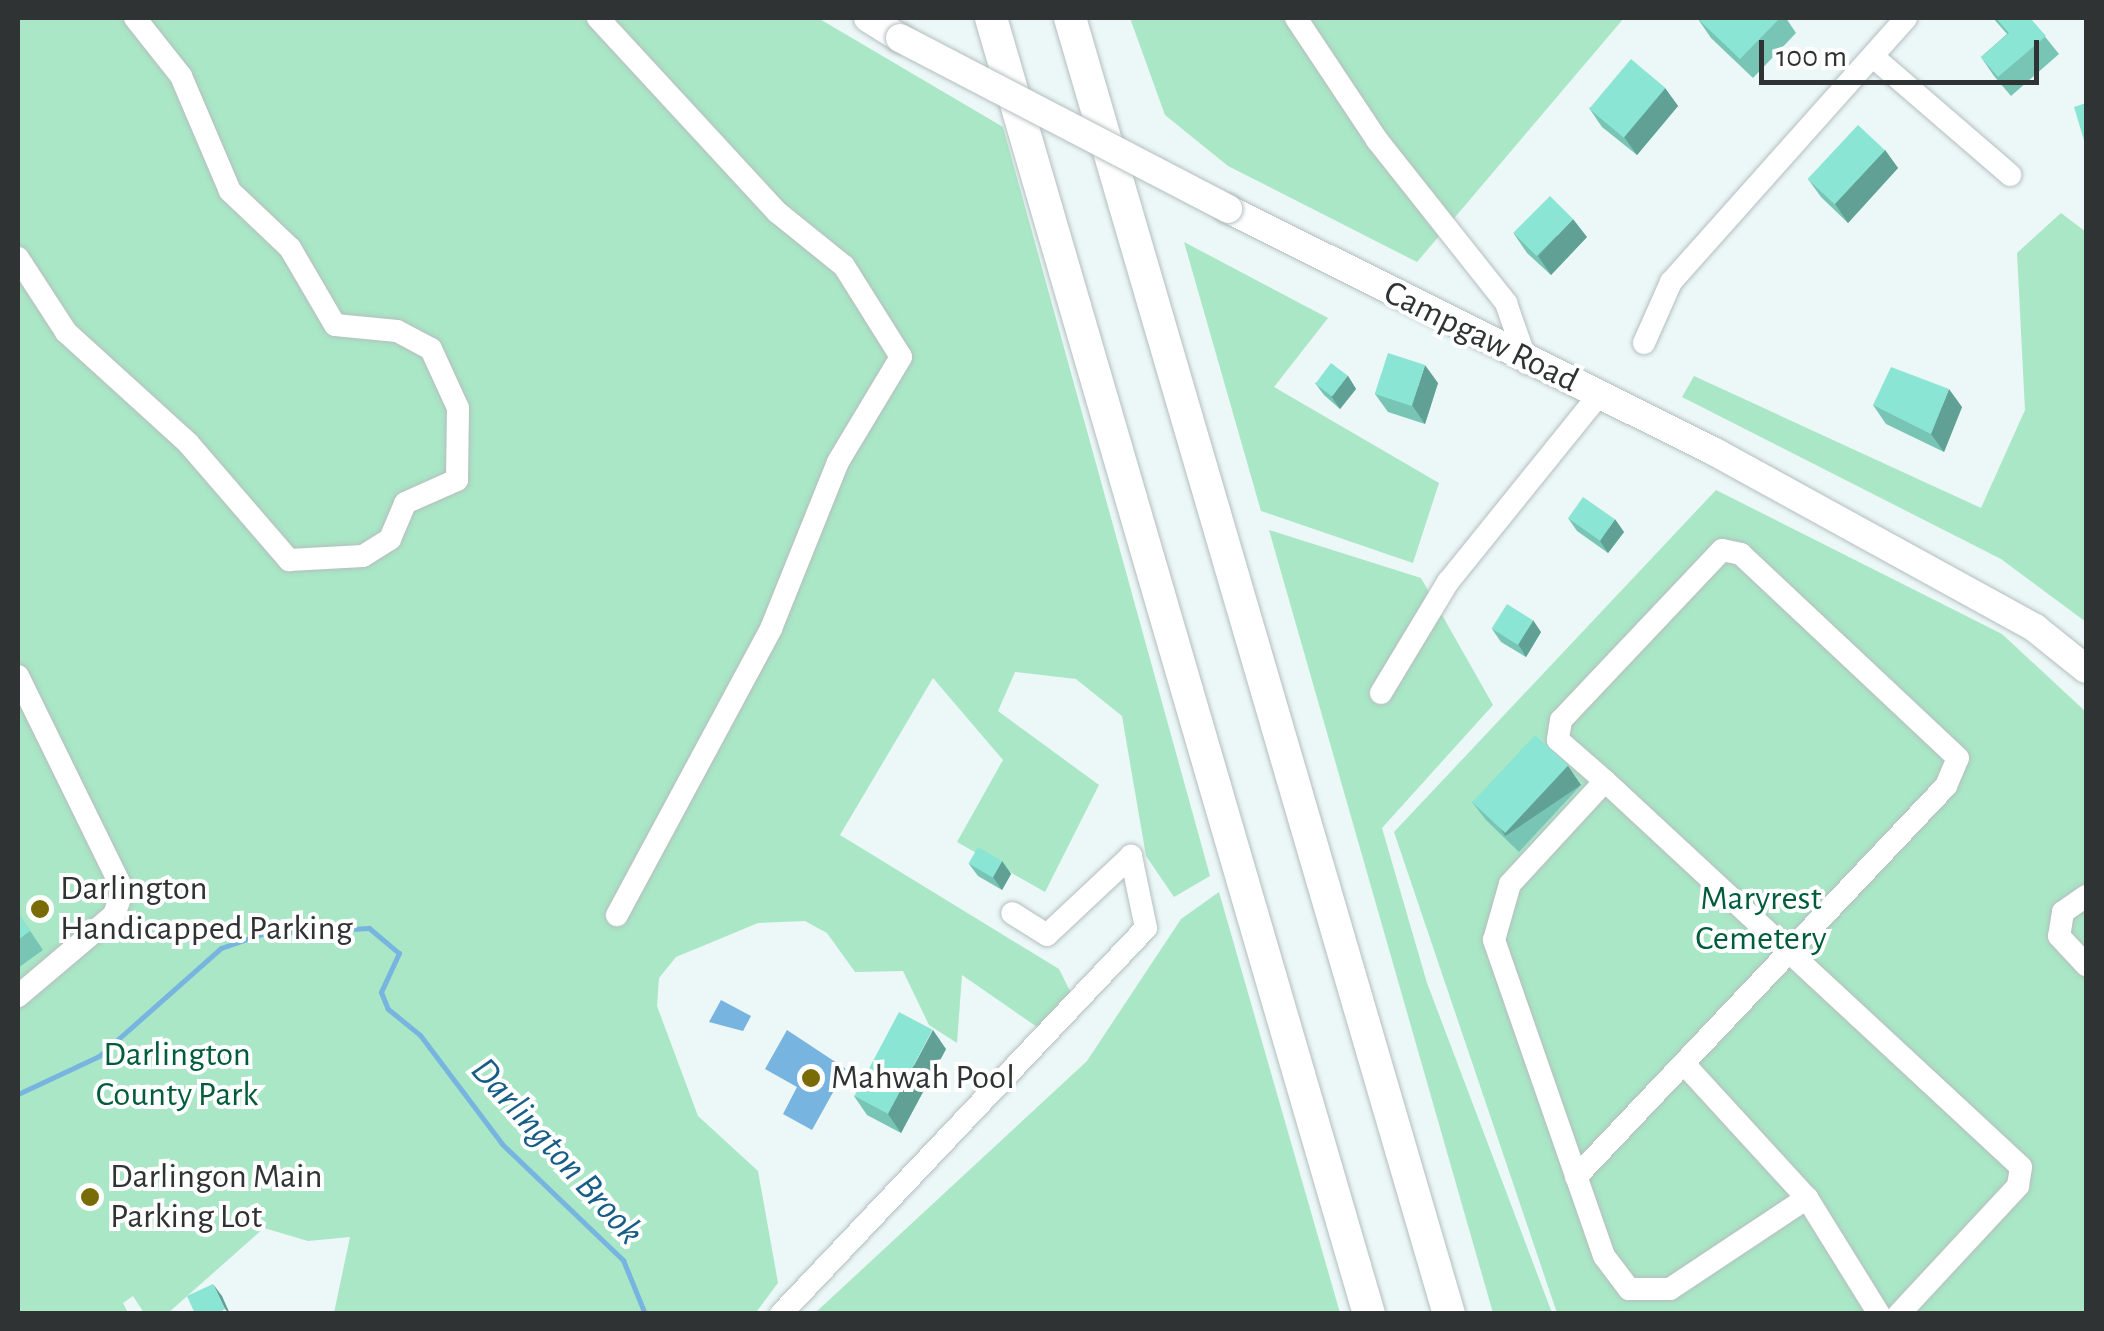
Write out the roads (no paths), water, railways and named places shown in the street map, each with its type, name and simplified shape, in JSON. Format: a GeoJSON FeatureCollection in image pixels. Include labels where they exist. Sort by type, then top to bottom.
{"type":"FeatureCollection","features":[{"type":"Feature","properties":{"kind":"highway"},"geometry":{"type":"LineString","coordinates":[[991,18],[1369,1314]]}},
{"type":"Feature","properties":{"kind":"highway"},"geometry":{"type":"LineString","coordinates":[[1070,18],[1448,1314]]}},
{"type":"Feature","properties":{"kind":"main road","name":"Campgaw Road"},"geometry":{"type":"LineString","coordinates":[[868,18],[1988,602],[2086,669]]}},
{"type":"Feature","properties":{"kind":"street"},"geometry":{"type":"LineString","coordinates":[[18,258],[66,332],[188,443],[290,560],[363,556],[390,539],[405,504],[457,480],[458,408],[431,350],[397,332],[335,325],[290,248],[230,191],[181,76],[135,18]]}},
{"type":"Feature","properties":{"kind":"street"},"geometry":{"type":"LineString","coordinates":[[598,18],[777,212],[844,266],[901,357],[838,462],[772,630],[617,915]]}},
{"type":"Feature","properties":{"kind":"street"},"geometry":{"type":"LineString","coordinates":[[1296,18],[1377,140],[1506,302],[1527,363]]}},
{"type":"Feature","properties":{"kind":"street"},"geometry":{"type":"LineString","coordinates":[[1644,342],[1671,282],[1877,60],[1906,18]]}},
{"type":"Feature","properties":{"kind":"street"},"geometry":{"type":"LineString","coordinates":[[1877,60],[2010,175]]}},
{"type":"Feature","properties":{"kind":"street"},"geometry":{"type":"LineString","coordinates":[[1381,693],[1448,582],[1598,396]]}},
{"type":"Feature","properties":{"kind":"street"},"geometry":{"type":"LineString","coordinates":[[1576,1177],[1686,1066],[1790,951],[1946,786],[1958,758],[1741,554],[1722,550],[1561,720],[1558,740],[1790,951],[2021,1167],[2018,1186],[1899,1314]]}},
{"type":"Feature","properties":{"kind":"street"},"geometry":{"type":"LineString","coordinates":[[18,676],[123,890],[114,915],[18,996]]}},
{"type":"Feature","properties":{"kind":"street"},"geometry":{"type":"LineString","coordinates":[[1605,781],[1510,884],[1494,940],[1604,1256],[1629,1289],[1648,1293],[1670,1289],[1808,1198]]}},
{"type":"Feature","properties":{"kind":"street"},"geometry":{"type":"LineString","coordinates":[[781,1314],[1146,928],[1131,856],[1046,936],[1012,913]]}},
{"type":"Feature","properties":{"kind":"street"},"geometry":{"type":"LineString","coordinates":[[2086,896],[2063,912],[2059,936],[2086,965]]}},
{"type":"Feature","properties":{"kind":"street"},"geometry":{"type":"LineString","coordinates":[[1686,1066],[1808,1198],[1878,1314]]}},
{"type":"Feature","properties":{"kind":"water"},"geometry":{"type":"Polygon","coordinates":[[[721,1000],[751,1016],[743,1031],[709,1022],[721,1000]]]}},
{"type":"Feature","properties":{"kind":"water","name":"Mahwah Pool"},"geometry":{"type":"Polygon","coordinates":[[[787,1030],[846,1069],[812,1130],[783,1114],[797,1087],[765,1069],[787,1030]]]}},
{"type":"Feature","properties":{"kind":"waterway","name":"Darlington Brook"},"geometry":{"type":"LineString","coordinates":[[18,1094],[99,1056],[221,948],[262,934],[369,928],[399,953],[381,992],[388,1009],[420,1035],[502,1144],[623,1260],[645,1314]]}},
{"type":"Feature","properties":{"kind":"place","name":"Darlington Handicapped Parking"},"geometry":{"type":"Point","coordinates":[40,909]}},
{"type":"Feature","properties":{"kind":"place","name":"Mahwah Pool"},"geometry":{"type":"Point","coordinates":[811,1078]}},
{"type":"Feature","properties":{"kind":"place","name":"Darlingon Main Parking Lot"},"geometry":{"type":"Point","coordinates":[90,1197]}},
{"type":"Feature","properties":{"kind":"park label","name":"Maryrest Cemetery"},"geometry":{"type":"Point","coordinates":[1761,919]}},
{"type":"Feature","properties":{"kind":"park label","name":"Darlington County Park"},"geometry":{"type":"Point","coordinates":[177,1075]}}]}
